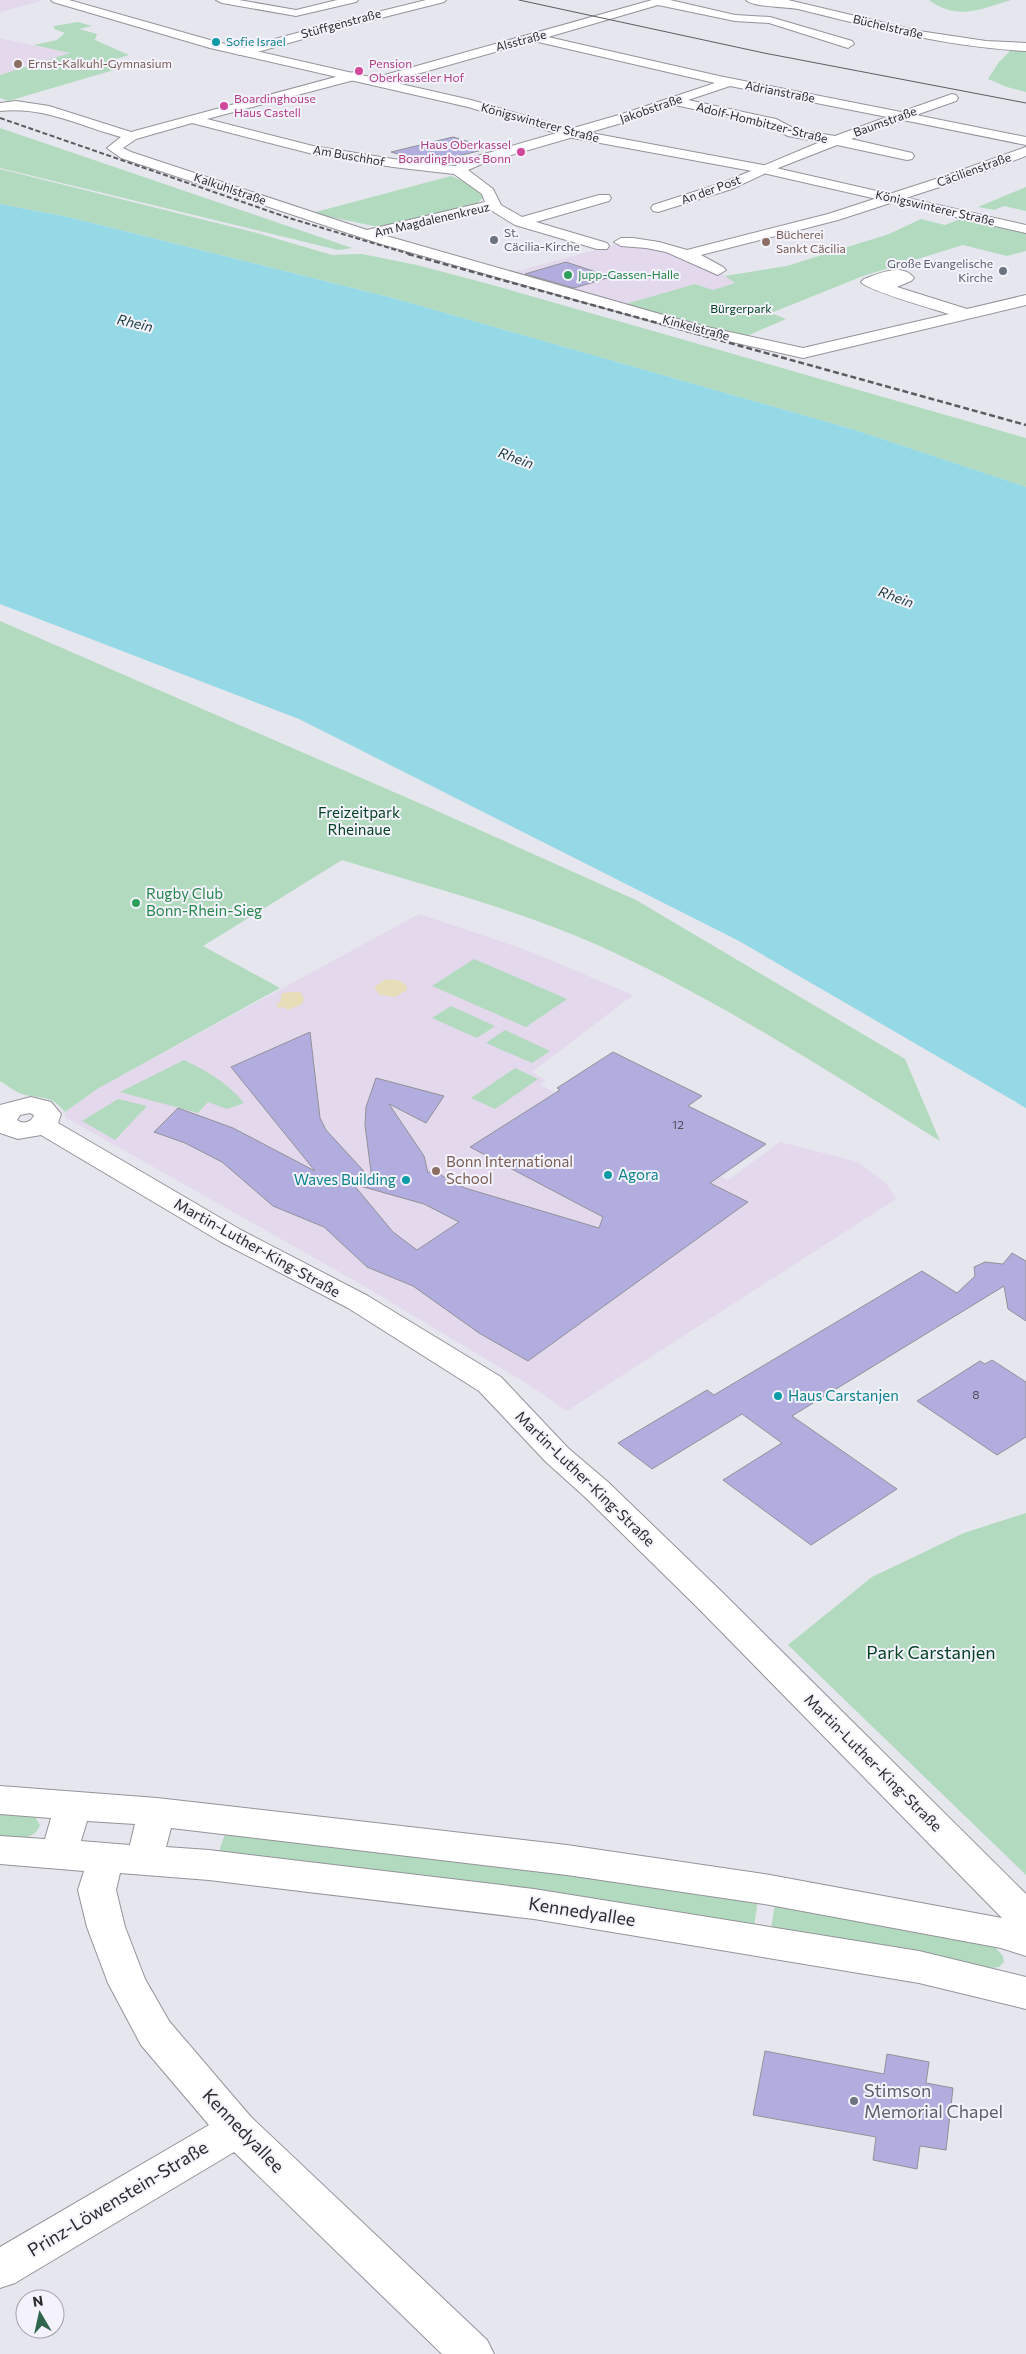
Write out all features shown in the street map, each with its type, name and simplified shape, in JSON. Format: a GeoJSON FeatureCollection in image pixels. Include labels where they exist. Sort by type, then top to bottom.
{"type":"FeatureCollection","features":[{"type":"Feature","properties":{"kind":"street","name":"Königswinterer Straße"},"geometry":{"type":"LineString","coordinates":[[57,0],[243,52],[378,81],[471,104],[573,134],[763,169],[1026,230]]}},
{"type":"Feature","properties":{"kind":"street"},"geometry":{"type":"LineString","coordinates":[[222,0],[282,12],[296,12],[352,0]]}},
{"type":"Feature","properties":{"kind":"street"},"geometry":{"type":"LineString","coordinates":[[399,0],[416,5]]}},
{"type":"Feature","properties":{"kind":"street","name":"Stüffgenstraße"},"geometry":{"type":"LineString","coordinates":[[243,52],[342,24],[440,0]]}},
{"type":"Feature","properties":{"kind":"street","name":"Büchelstraße"},"geometry":{"type":"LineString","coordinates":[[752,0],[790,1],[919,35],[986,45],[1026,48]]}},
{"type":"Feature","properties":{"kind":"street"},"geometry":{"type":"LineString","coordinates":[[661,1],[734,18],[770,20],[848,44]]}},
{"type":"Feature","properties":{"kind":"street","name":"Alsstraße"},"geometry":{"type":"LineString","coordinates":[[378,81],[661,1]]}},
{"type":"Feature","properties":{"kind":"street","name":"Adrianstraße"},"geometry":{"type":"LineString","coordinates":[[534,37],[729,82],[1026,141]]}},
{"type":"Feature","properties":{"kind":"street"},"geometry":{"type":"LineString","coordinates":[[0,108],[14,104],[37,106],[104,129],[131,136],[354,76]]}},
{"type":"Feature","properties":{"kind":"street","name":"Jakobstraße"},"geometry":{"type":"LineString","coordinates":[[457,170],[488,158],[573,134],[729,82]]}},
{"type":"Feature","properties":{"kind":"street","name":"Baumstraße"},"geometry":{"type":"LineString","coordinates":[[763,169],[952,98]]}},
{"type":"Feature","properties":{"kind":"street","name":"Adolf-Hombitzer-Straße"},"geometry":{"type":"LineString","coordinates":[[674,101],[771,122],[793,133],[908,156]]}},
{"type":"Feature","properties":{"kind":"street","name":"Am Buschhof"},"geometry":{"type":"LineString","coordinates":[[192,120],[312,150],[393,163],[457,170],[467,175],[488,192],[493,204]]}},
{"type":"Feature","properties":{"kind":"street","name":"Kalkuhlstraße"},"geometry":{"type":"LineString","coordinates":[[131,136],[114,148],[126,155],[376,237]]}},
{"type":"Feature","properties":{"kind":"street","name":"Cäcilienstraße"},"geometry":{"type":"LineString","coordinates":[[687,254],[805,225],[893,198],[1026,151]]}},
{"type":"Feature","properties":{"kind":"street","name":"An der Post"},"geometry":{"type":"LineString","coordinates":[[658,208],[727,186],[763,169]]}},
{"type":"Feature","properties":{"kind":"street"},"geometry":{"type":"LineString","coordinates":[[520,222],[604,198]]}},
{"type":"Feature","properties":{"kind":"street","name":"Am Magdalenenkreuz"},"geometry":{"type":"LineString","coordinates":[[376,237],[493,204],[520,222],[602,246]]}},
{"type":"Feature","properties":{"kind":"street","name":"Kinkelstraße"},"geometry":{"type":"LineString","coordinates":[[376,237],[699,330],[803,353],[1026,300]]}},
{"type":"Feature","properties":{"kind":"street"},"geometry":{"type":"LineString","coordinates":[[621,242],[639,242],[687,254],[718,270]]}},
{"type":"Feature","properties":{"kind":"street"},"geometry":{"type":"LineString","coordinates":[[882,287],[967,315]]}},
{"type":"Feature","properties":{"kind":"street","name":"Martin-Luther-King-Straße"},"geometry":{"type":"LineString","coordinates":[[42,1126],[231,1236],[358,1302],[490,1384],[557,1456],[597,1490],[709,1600],[1026,1918]]}},
{"type":"Feature","properties":{"kind":"street"},"geometry":{"type":"LineString","coordinates":[[0,1800],[157,1812],[567,1860],[760,1889],[1001,1933],[1026,1941]]}},
{"type":"Feature","properties":{"kind":"street"},"geometry":{"type":"LineString","coordinates":[[59,1854],[73,1805]]}},
{"type":"Feature","properties":{"kind":"street"},"geometry":{"type":"LineString","coordinates":[[144,1859],[157,1812]]}},
{"type":"Feature","properties":{"kind":"street","name":"Kennedyallee"},"geometry":{"type":"LineString","coordinates":[[0,1850],[144,1859],[367,1882],[534,1904],[919,1967],[1022,1990]]}},
{"type":"Feature","properties":{"kind":"street","name":"Kennedyallee"},"geometry":{"type":"LineString","coordinates":[[106,1858],[97,1890],[106,1926],[126,1983],[155,2033],[237,2129],[472,2354]]}},
{"type":"Feature","properties":{"kind":"street","name":"Prinz-Löwenstein-Straße"},"geometry":{"type":"LineString","coordinates":[[0,2270],[237,2129]]}},
{"type":"Feature","properties":{"kind":"shaded area"},"geometry":{"type":"Polygon","coordinates":[[[0,0],[39,0],[42,1],[0,12],[0,0]]]}},
{"type":"Feature","properties":{"kind":"shaded area","name":"Ernst-Kalkuhl-Gymnasium"},"geometry":{"type":"Polygon","coordinates":[[[0,38],[3,39],[71,53],[0,75],[0,38]]]}},
{"type":"Feature","properties":{"kind":"shaded area"},"geometry":{"type":"Polygon","coordinates":[[[622,243],[637,243],[674,256],[725,276],[735,283],[713,290],[695,284],[622,305],[510,273],[622,243]]]}},
{"type":"Feature","properties":{"kind":"shaded area","name":"Bonn International School"},"geometry":{"type":"Polygon","coordinates":[[[419,914],[529,951],[633,995],[532,1072],[546,1080],[540,1085],[728,1180],[780,1142],[858,1162],[886,1183],[896,1199],[567,1411],[526,1383],[364,1286],[65,1117],[65,1112],[97,1089],[419,914]]]}},
{"type":"Feature","properties":{"kind":"green space"},"geometry":{"type":"Polygon","coordinates":[[[929,0],[1011,0],[979,9],[959,12],[939,6],[929,0]]]}},
{"type":"Feature","properties":{"kind":"green space"},"geometry":{"type":"Polygon","coordinates":[[[78,22],[92,26],[79,29],[97,34],[95,40],[129,55],[103,63],[114,70],[8,101],[0,98],[0,75],[70,53],[34,45],[57,40],[65,33],[54,29],[54,26],[78,22]]]}},
{"type":"Feature","properties":{"kind":"green space"},"geometry":{"type":"Polygon","coordinates":[[[1013,48],[1026,48],[1026,92],[988,79],[999,62],[1013,48]]]}},
{"type":"Feature","properties":{"kind":"green space"},"geometry":{"type":"Polygon","coordinates":[[[0,128],[352,248],[338,250],[0,168],[0,128]]]}},
{"type":"Feature","properties":{"kind":"green space"},"geometry":{"type":"Polygon","coordinates":[[[0,169],[257,233],[332,255],[362,254],[417,265],[1026,438],[1026,487],[852,429],[393,298],[68,217],[0,204],[0,169]]]}},
{"type":"Feature","properties":{"kind":"green space"},"geometry":{"type":"Polygon","coordinates":[[[451,176],[467,183],[484,197],[475,205],[383,228],[312,213],[451,176]]]}},
{"type":"Feature","properties":{"kind":"green space"},"geometry":{"type":"Polygon","coordinates":[[[1026,187],[1026,211],[1004,206],[994,210],[978,207],[1026,187]]]}},
{"type":"Feature","properties":{"kind":"green space","name":"Bürgerpark"},"geometry":{"type":"Polygon","coordinates":[[[963,218],[1026,232],[1026,251],[1007,256],[963,245],[863,276],[771,313],[786,319],[742,338],[622,305],[695,284],[713,290],[735,283],[725,276],[787,266],[889,234],[921,219],[945,225],[963,218]]]}},
{"type":"Feature","properties":{"kind":"green space","name":"Freizeitpark Rheinaue"},"geometry":{"type":"Polygon","coordinates":[[[0,621],[426,806],[636,900],[905,1059],[940,1141],[770,1036],[638,964],[593,943],[532,919],[342,860],[203,946],[280,988],[97,1089],[65,1112],[51,1100],[25,1095],[16,1091],[0,1081],[0,621]]]}},
{"type":"Feature","properties":{"kind":"green space"},"geometry":{"type":"Polygon","coordinates":[[[474,959],[567,999],[526,1027],[432,986],[474,959]]]}},
{"type":"Feature","properties":{"kind":"green space"},"geometry":{"type":"Polygon","coordinates":[[[451,1006],[495,1026],[477,1038],[432,1018],[451,1006]]]}},
{"type":"Feature","properties":{"kind":"green space"},"geometry":{"type":"Polygon","coordinates":[[[505,1030],[550,1051],[532,1063],[486,1043],[505,1030]]]}},
{"type":"Feature","properties":{"kind":"green space"},"geometry":{"type":"Polygon","coordinates":[[[184,1060],[217,1078],[244,1103],[227,1109],[208,1102],[198,1113],[120,1092],[184,1060]]]}},
{"type":"Feature","properties":{"kind":"green space"},"geometry":{"type":"Polygon","coordinates":[[[515,1068],[538,1079],[495,1109],[471,1098],[515,1068]]]}},
{"type":"Feature","properties":{"kind":"green space"},"geometry":{"type":"Polygon","coordinates":[[[118,1099],[147,1106],[115,1140],[82,1121],[118,1099]]]}},
{"type":"Feature","properties":{"kind":"green space","name":"Park Carstanjen"},"geometry":{"type":"Polygon","coordinates":[[[1026,1513],[1026,1875],[788,1645],[872,1577],[964,1533],[1026,1513]]]}},
{"type":"Feature","properties":{"kind":"green space"},"geometry":{"type":"Polygon","coordinates":[[[0,1811],[34,1815],[40,1825],[29,1837],[0,1837],[0,1811]]]}},
{"type":"Feature","properties":{"kind":"green space"},"geometry":{"type":"Polygon","coordinates":[[[226,1831],[325,1842],[758,1900],[754,1927],[217,1857],[226,1831]]]}},
{"type":"Feature","properties":{"kind":"green space"},"geometry":{"type":"Polygon","coordinates":[[[775,1903],[992,1944],[1003,1956],[1004,1962],[999,1967],[991,1968],[771,1929],[775,1903]]]}},
{"type":"Feature","properties":{"kind":"sand"},"geometry":{"type":"Polygon","coordinates":[[[384,980],[400,981],[405,984],[407,990],[395,997],[380,995],[374,987],[384,980]]]}},
{"type":"Feature","properties":{"kind":"sand"},"geometry":{"type":"Polygon","coordinates":[[[300,992],[304,998],[302,1004],[288,1010],[283,1007],[278,1008],[276,1004],[280,1003],[282,993],[300,992]]]}},
{"type":"Feature","properties":{"kind":"water","name":"Rhein"},"geometry":{"type":"Polygon","coordinates":[[[0,204],[68,217],[393,298],[852,429],[1026,487],[1026,1108],[739,941],[299,719],[0,604],[0,204]]]}},
{"type":"Feature","properties":{"kind":"building"},"geometry":{"type":"Polygon","coordinates":[[[453,137],[490,148],[435,162],[418,160],[391,152],[453,137]]]}},
{"type":"Feature","properties":{"kind":"building","name":"Jupp-Gassen-Halle"},"geometry":{"type":"Polygon","coordinates":[[[566,262],[611,277],[574,288],[525,274],[566,262]]]}},
{"type":"Feature","properties":{"kind":"building"},"geometry":{"type":"Polygon","coordinates":[[[310,1032],[320,1118],[326,1130],[372,1180],[365,1125],[366,1107],[376,1078],[444,1096],[426,1123],[389,1104],[424,1156],[428,1173],[434,1169],[444,1177],[465,1188],[599,1228],[603,1217],[470,1147],[560,1090],[557,1088],[613,1052],[702,1096],[688,1106],[766,1144],[710,1183],[748,1202],[528,1361],[479,1333],[413,1286],[367,1267],[324,1227],[273,1206],[222,1162],[185,1143],[154,1132],[178,1108],[233,1128],[315,1171],[231,1067],[310,1032]],[[353,1184],[393,1232],[417,1250],[459,1222],[424,1204],[353,1184]]]}},
{"type":"Feature","properties":{"kind":"building","name":"Haus Carstanjen"},"geometry":{"type":"Polygon","coordinates":[[[1012,1253],[1026,1261],[1026,1321],[1008,1309],[1004,1286],[792,1416],[897,1489],[811,1545],[723,1480],[782,1443],[742,1414],[652,1469],[618,1443],[707,1390],[714,1395],[922,1271],[957,1293],[975,1276],[974,1267],[985,1262],[1003,1264],[1012,1253]]]}},
{"type":"Feature","properties":{"kind":"building","name":"Haus Carstanjen"},"geometry":{"type":"Polygon","coordinates":[[[992,1360],[1026,1382],[1026,1437],[997,1455],[917,1401],[980,1361],[985,1364],[992,1360]]]}},
{"type":"Feature","properties":{"kind":"building","name":"Stimson Memorial Chapel"},"geometry":{"type":"Polygon","coordinates":[[[765,2051],[884,2074],[887,2054],[929,2062],[926,2083],[953,2088],[946,2150],[920,2146],[917,2169],[873,2160],[876,2137],[753,2115],[765,2051]]]}},
{"type":"Feature","properties":{"kind":"tram line"},"geometry":{"type":"LineString","coordinates":[[519,0],[764,53],[1026,103]]}},
{"type":"Feature","properties":{"kind":"railway"},"geometry":{"type":"LineString","coordinates":[[0,118],[289,218],[413,255]]}},
{"type":"Feature","properties":{"kind":"railway"},"geometry":{"type":"LineString","coordinates":[[408,254],[1026,425]]}},
{"type":"Feature","properties":{"kind":"place","name":"Sofie Israel"},"geometry":{"type":"Point","coordinates":[216,42]}},
{"type":"Feature","properties":{"kind":"place","name":"Ernst-Kalkuhl-Gymnasium"},"geometry":{"type":"Point","coordinates":[18,64]}},
{"type":"Feature","properties":{"kind":"place","name":"Pension Oberkasseler Hof"},"geometry":{"type":"Point","coordinates":[359,71]}},
{"type":"Feature","properties":{"kind":"place","name":"Boardinghouse Haus Castell"},"geometry":{"type":"Point","coordinates":[224,106]}},
{"type":"Feature","properties":{"kind":"place","name":"Haus Oberkassel Boardinghouse Bonn"},"geometry":{"type":"Point","coordinates":[521,152]}},
{"type":"Feature","properties":{"kind":"place","name":"St. Cäcilia-Kirche"},"geometry":{"type":"Point","coordinates":[494,240]}},
{"type":"Feature","properties":{"kind":"place","name":"Bücherei Sankt Cäcilia"},"geometry":{"type":"Point","coordinates":[766,242]}},
{"type":"Feature","properties":{"kind":"place","name":"Große Evangelische Kirche"},"geometry":{"type":"Point","coordinates":[1003,271]}},
{"type":"Feature","properties":{"kind":"place","name":"Jupp-Gassen-Halle"},"geometry":{"type":"Point","coordinates":[568,275]}},
{"type":"Feature","properties":{"kind":"place","name":"Rugby Club Bonn-Rhein-Sieg"},"geometry":{"type":"Point","coordinates":[136,903]}},
{"type":"Feature","properties":{"kind":"place","name":"Bonn International School"},"geometry":{"type":"Point","coordinates":[436,1171]}},
{"type":"Feature","properties":{"kind":"place","name":"Agora"},"geometry":{"type":"Point","coordinates":[608,1175]}},
{"type":"Feature","properties":{"kind":"place","name":"Waves Building"},"geometry":{"type":"Point","coordinates":[406,1180]}},
{"type":"Feature","properties":{"kind":"place","name":"Haus Carstanjen"},"geometry":{"type":"Point","coordinates":[778,1396]}},
{"type":"Feature","properties":{"kind":"place","name":"Stimson Memorial Chapel"},"geometry":{"type":"Point","coordinates":[854,2101]}}]}
